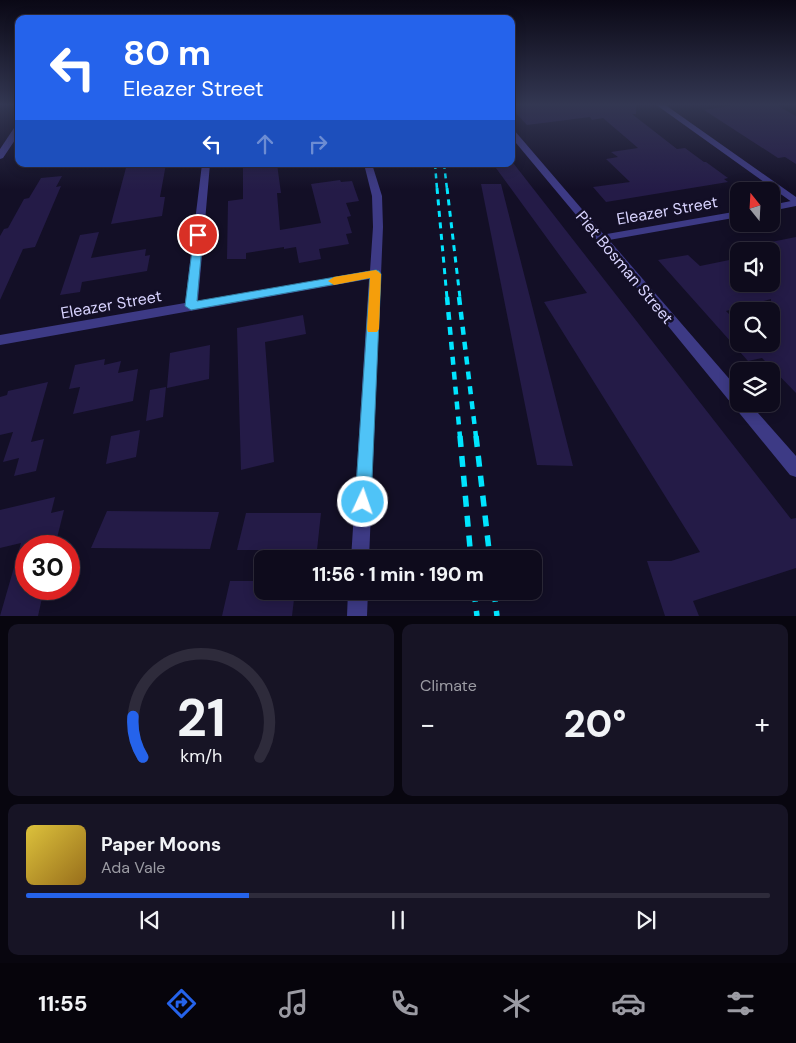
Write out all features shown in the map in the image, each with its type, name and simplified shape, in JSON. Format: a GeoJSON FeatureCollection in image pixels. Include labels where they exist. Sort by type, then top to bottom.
{"type":"FeatureCollection","features":[{"type":"Feature","properties":{"kind":"street"},"geometry":{"type":"LineString","coordinates":[[699,133],[796,203]]}},
{"type":"Feature","properties":{"kind":"street"},"geometry":{"type":"LineString","coordinates":[[0,156],[15,134]]}},
{"type":"Feature","properties":{"kind":"street","name":"Piet Bosman Street"},"geometry":{"type":"LineString","coordinates":[[515,137],[730,391]]}},
{"type":"Feature","properties":{"kind":"street"},"geometry":{"type":"LineString","coordinates":[[191,306],[206,167]]}},
{"type":"Feature","properties":{"kind":"street"},"geometry":{"type":"LineString","coordinates":[[361,550],[378,227],[377,196],[369,167]]}},
{"type":"Feature","properties":{"kind":"street"},"geometry":{"type":"LineString","coordinates":[[780,206],[796,203]]}},
{"type":"Feature","properties":{"kind":"street","name":"Eleazer Street"},"geometry":{"type":"LineString","coordinates":[[600,238],[730,216]]}},
{"type":"Feature","properties":{"kind":"street","name":"Eleazer Street"},"geometry":{"type":"LineString","coordinates":[[0,340],[376,274]]}},
{"type":"Feature","properties":{"kind":"street","name":"Piet Bosman Street"},"geometry":{"type":"LineString","coordinates":[[748,412],[796,469]]}},
{"type":"Feature","properties":{"kind":"street"},"geometry":{"type":"LineString","coordinates":[[357,616],[358,600]]}},
{"type":"Feature","properties":{"kind":"building"},"geometry":{"type":"Polygon","coordinates":[[[620,133],[656,133],[677,149],[685,148],[706,162],[728,178],[724,179],[728,182],[606,202],[593,187],[630,182],[606,159],[618,157],[611,152],[638,148],[620,133]]]}},
{"type":"Feature","properties":{"kind":"building"},"geometry":{"type":"Polygon","coordinates":[[[739,133],[796,133],[796,164],[785,157],[778,158],[739,133]]]}},
{"type":"Feature","properties":{"kind":"building"},"geometry":{"type":"Polygon","coordinates":[[[515,165],[791,519],[796,518],[796,568],[693,601],[699,616],[665,616],[647,561],[671,561],[700,552],[544,302],[587,293],[495,167],[515,167],[515,165]]]}},
{"type":"Feature","properties":{"kind":"building"},"geometry":{"type":"Polygon","coordinates":[[[126,167],[165,167],[160,197],[165,197],[162,216],[111,224],[126,167]]]}},
{"type":"Feature","properties":{"kind":"building"},"geometry":{"type":"Polygon","coordinates":[[[243,167],[277,167],[281,193],[277,193],[280,230],[321,223],[311,184],[340,180],[341,182],[352,181],[359,201],[346,203],[351,216],[347,217],[352,233],[346,234],[349,244],[319,249],[321,259],[299,263],[296,247],[246,253],[246,259],[227,259],[228,201],[243,199],[243,167]]]}},
{"type":"Feature","properties":{"kind":"building"},"geometry":{"type":"Polygon","coordinates":[[[62,176],[56,187],[61,186],[35,247],[23,249],[0,300],[0,236],[4,229],[8,228],[24,199],[29,198],[41,178],[62,176]]]}},
{"type":"Feature","properties":{"kind":"building"},"geometry":{"type":"Polygon","coordinates":[[[481,184],[501,184],[573,466],[537,465],[481,184]]]}},
{"type":"Feature","properties":{"kind":"building"},"geometry":{"type":"Polygon","coordinates":[[[99,232],[91,258],[146,249],[145,256],[150,255],[147,271],[82,282],[80,292],[60,295],[80,235],[99,232]]]}},
{"type":"Feature","properties":{"kind":"building"},"geometry":{"type":"Polygon","coordinates":[[[796,237],[796,393],[780,377],[780,362],[766,362],[762,358],[748,361],[740,352],[780,352],[780,302],[771,302],[771,299],[760,302],[730,302],[730,310],[726,311],[730,315],[730,341],[658,260],[688,255],[700,266],[730,260],[730,292],[780,292],[780,242],[771,242],[796,237]]]}},
{"type":"Feature","properties":{"kind":"building"},"geometry":{"type":"Polygon","coordinates":[[[303,315],[306,334],[265,342],[274,462],[241,470],[237,328],[303,315]]]}},
{"type":"Feature","properties":{"kind":"building"},"geometry":{"type":"Polygon","coordinates":[[[210,345],[209,379],[167,388],[170,353],[210,345]]]}},
{"type":"Feature","properties":{"kind":"building"},"geometry":{"type":"Polygon","coordinates":[[[105,359],[104,365],[121,361],[118,373],[138,369],[133,401],[73,414],[80,387],[69,389],[75,365],[105,359]]]}},
{"type":"Feature","properties":{"kind":"building"},"geometry":{"type":"Polygon","coordinates":[[[48,382],[31,442],[44,439],[36,471],[14,476],[19,458],[3,462],[13,432],[0,435],[0,397],[7,395],[8,391],[48,382]]]}},
{"type":"Feature","properties":{"kind":"building"},"geometry":{"type":"Polygon","coordinates":[[[166,387],[163,417],[146,421],[150,390],[166,387]]]}},
{"type":"Feature","properties":{"kind":"building"},"geometry":{"type":"Polygon","coordinates":[[[140,430],[136,457],[106,464],[111,436],[140,430]]]}},
{"type":"Feature","properties":{"kind":"building"},"geometry":{"type":"Polygon","coordinates":[[[55,497],[51,513],[64,510],[58,535],[15,535],[15,544],[0,548],[0,510],[55,497]]]}},
{"type":"Feature","properties":{"kind":"building"},"geometry":{"type":"Polygon","coordinates":[[[107,511],[219,512],[210,549],[91,548],[107,511]]]}},
{"type":"Feature","properties":{"kind":"building"},"geometry":{"type":"Polygon","coordinates":[[[246,513],[321,513],[317,550],[237,550],[246,513]]]}},
{"type":"Feature","properties":{"kind":"building"},"geometry":{"type":"Polygon","coordinates":[[[15,564],[15,600],[42,600],[38,616],[0,616],[15,564]]]}},
{"type":"Feature","properties":{"kind":"building"},"geometry":{"type":"Polygon","coordinates":[[[230,581],[254,581],[254,600],[294,600],[292,616],[222,616],[230,581]]]}},
{"type":"Feature","properties":{"kind":"railway"},"geometry":{"type":"LineString","coordinates":[[435,167],[437,189]]}},
{"type":"Feature","properties":{"kind":"railway"},"geometry":{"type":"LineString","coordinates":[[444,167],[447,189]]}},
{"type":"Feature","properties":{"kind":"railway"},"geometry":{"type":"LineString","coordinates":[[437,188],[447,298]]}},
{"type":"Feature","properties":{"kind":"railway"},"geometry":{"type":"LineString","coordinates":[[447,188],[460,298]]}},
{"type":"Feature","properties":{"kind":"railway"},"geometry":{"type":"LineString","coordinates":[[447,297],[460,437]]}},
{"type":"Feature","properties":{"kind":"railway"},"geometry":{"type":"LineString","coordinates":[[459,297],[476,437]]}},
{"type":"Feature","properties":{"kind":"railway"},"geometry":{"type":"LineString","coordinates":[[460,436],[470,550]]}},
{"type":"Feature","properties":{"kind":"railway"},"geometry":{"type":"LineString","coordinates":[[476,436],[489,550]]}},
{"type":"Feature","properties":{"kind":"railway"},"geometry":{"type":"LineString","coordinates":[[475,600],[477,616]]}},
{"type":"Feature","properties":{"kind":"railway"},"geometry":{"type":"LineString","coordinates":[[495,600],[497,616]]}},
{"type":"Feature","properties":{"kind":"slow traffic"},"geometry":{"type":"LineString","coordinates":[[334,281],[376,274],[373,329]]}},
{"type":"Feature","properties":{"kind":"route"},"geometry":{"type":"LineString","coordinates":[[198,235],[191,306],[376,274],[363,502]]}}]}
